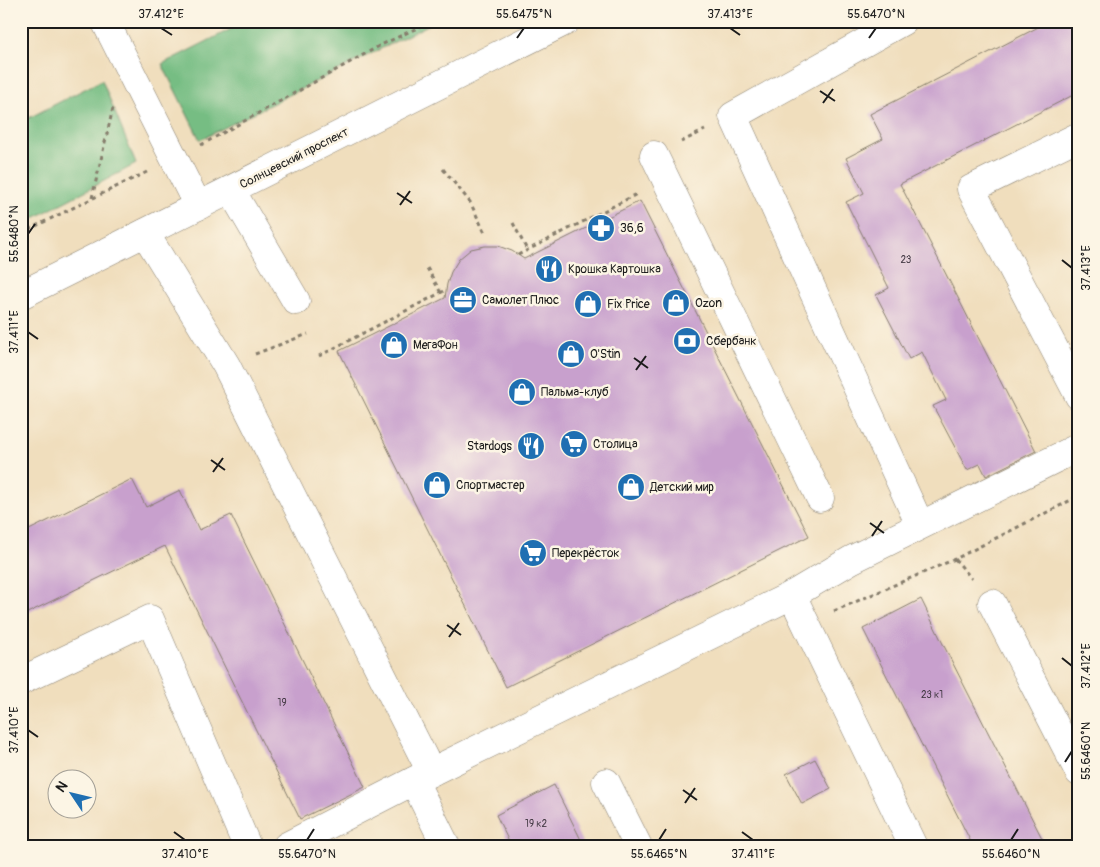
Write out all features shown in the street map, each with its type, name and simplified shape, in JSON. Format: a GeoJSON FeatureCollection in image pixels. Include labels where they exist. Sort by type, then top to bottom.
{"type":"FeatureCollection","features":[{"type":"Feature","properties":{"kind":"street"},"geometry":{"type":"LineString","coordinates":[[105,21],[198,206]]}},
{"type":"Feature","properties":{"kind":"street","name":"Солнцевский проспект"},"geometry":{"type":"LineString","coordinates":[[21,295],[566,21]]}},
{"type":"Feature","properties":{"kind":"street"},"geometry":{"type":"LineString","coordinates":[[904,21],[733,116],[920,525]]}},
{"type":"Feature","properties":{"kind":"street"},"geometry":{"type":"LineString","coordinates":[[1079,136],[971,189],[1079,396]]}},
{"type":"Feature","properties":{"kind":"street"},"geometry":{"type":"LineString","coordinates":[[654,155],[820,498]]}},
{"type":"Feature","properties":{"kind":"street"},"geometry":{"type":"LineString","coordinates":[[231,190],[296,301]]}},
{"type":"Feature","properties":{"kind":"street"},"geometry":{"type":"LineString","coordinates":[[145,233],[226,365],[422,777],[446,846]]}},
{"type":"Feature","properties":{"kind":"street"},"geometry":{"type":"LineString","coordinates":[[287,846],[422,777],[792,595],[851,560],[1079,447]]}},
{"type":"Feature","properties":{"kind":"street"},"geometry":{"type":"LineString","coordinates":[[792,595],[913,846]]}},
{"type":"Feature","properties":{"kind":"street"},"geometry":{"type":"LineString","coordinates":[[992,602],[1079,772]]}},
{"type":"Feature","properties":{"kind":"street"},"geometry":{"type":"LineString","coordinates":[[21,681],[150,619],[248,846]]}},
{"type":"Feature","properties":{"kind":"street"},"geometry":{"type":"LineString","coordinates":[[606,782],[638,846]]}},
{"type":"Feature","properties":{"kind":"path"},"geometry":{"type":"LineString","coordinates":[[21,233],[176,159],[381,45],[432,21]]}},
{"type":"Feature","properties":{"kind":"path"},"geometry":{"type":"LineString","coordinates":[[92,198],[116,92],[129,68]]}},
{"type":"Feature","properties":{"kind":"path"},"geometry":{"type":"LineString","coordinates":[[654,155],[733,116]]}},
{"type":"Feature","properties":{"kind":"path"},"geometry":{"type":"LineString","coordinates":[[443,169],[470,202],[486,235]]}},
{"type":"Feature","properties":{"kind":"path"},"geometry":{"type":"LineString","coordinates":[[518,255],[637,194]]}},
{"type":"Feature","properties":{"kind":"path"},"geometry":{"type":"LineString","coordinates":[[513,222],[527,250]]}},
{"type":"Feature","properties":{"kind":"path"},"geometry":{"type":"LineString","coordinates":[[427,268],[441,293]]}},
{"type":"Feature","properties":{"kind":"path"},"geometry":{"type":"LineString","coordinates":[[319,356],[446,290]]}},
{"type":"Feature","properties":{"kind":"path"},"geometry":{"type":"LineString","coordinates":[[226,365],[308,334]]}},
{"type":"Feature","properties":{"kind":"path"},"geometry":{"type":"LineString","coordinates":[[806,623],[954,559],[1079,496]]}},
{"type":"Feature","properties":{"kind":"green space"},"geometry":{"type":"Polygon","coordinates":[[[247,21],[436,21],[200,140],[162,64],[247,21]]]}},
{"type":"Feature","properties":{"kind":"green space"},"geometry":{"type":"Polygon","coordinates":[[[102,80],[136,164],[21,225],[21,122],[102,80]]]}},
{"type":"Feature","properties":{"kind":"building"},"geometry":{"type":"Polygon","coordinates":[[[1050,21],[1079,21],[1079,92],[900,184],[1036,451],[986,476],[980,464],[967,470],[933,406],[946,400],[922,352],[909,359],[876,295],[889,288],[846,202],[864,193],[846,158],[883,139],[870,114],[1050,21]]]}},
{"type":"Feature","properties":{"kind":"building","name":"Столица"},"geometry":{"type":"Polygon","coordinates":[[[640,201],[809,536],[506,687],[339,351],[445,298],[451,272],[459,259],[471,249],[498,246],[512,251],[524,259],[640,201]]]}},
{"type":"Feature","properties":{"kind":"building"},"geometry":{"type":"Polygon","coordinates":[[[132,479],[146,507],[180,490],[199,530],[231,515],[365,787],[300,819],[165,546],[21,616],[21,534],[132,479]]]}},
{"type":"Feature","properties":{"kind":"building"},"geometry":{"type":"Polygon","coordinates":[[[921,599],[1046,846],[973,846],[863,629],[921,599]]]}},
{"type":"Feature","properties":{"kind":"building"},"geometry":{"type":"Polygon","coordinates":[[[815,759],[831,789],[802,804],[786,774],[815,759]]]}},
{"type":"Feature","properties":{"kind":"building"},"geometry":{"type":"Polygon","coordinates":[[[554,785],[584,846],[511,846],[496,815],[554,785]]]}},
{"type":"Feature","properties":{"kind":"place","name":"36,6"},"geometry":{"type":"Point","coordinates":[601,228]}},
{"type":"Feature","properties":{"kind":"place","name":"Крошка Картошка"},"geometry":{"type":"Point","coordinates":[549,269]}},
{"type":"Feature","properties":{"kind":"place","name":"Самолет Плюс"},"geometry":{"type":"Point","coordinates":[463,300]}},
{"type":"Feature","properties":{"kind":"place","name":"Ozon"},"geometry":{"type":"Point","coordinates":[676,303]}},
{"type":"Feature","properties":{"kind":"place","name":"Fix Price"},"geometry":{"type":"Point","coordinates":[588,304]}},
{"type":"Feature","properties":{"kind":"place","name":"Сбербанк"},"geometry":{"type":"Point","coordinates":[687,341]}},
{"type":"Feature","properties":{"kind":"place","name":"МегаФон"},"geometry":{"type":"Point","coordinates":[394,345]}},
{"type":"Feature","properties":{"kind":"place","name":"O'Stin"},"geometry":{"type":"Point","coordinates":[571,354]}},
{"type":"Feature","properties":{"kind":"place","name":"Пальма-клуб"},"geometry":{"type":"Point","coordinates":[522,392]}},
{"type":"Feature","properties":{"kind":"place","name":"Столица"},"geometry":{"type":"Point","coordinates":[574,444]}},
{"type":"Feature","properties":{"kind":"place","name":"Stardogs"},"geometry":{"type":"Point","coordinates":[531,446]}},
{"type":"Feature","properties":{"kind":"place","name":"Спортмастер"},"geometry":{"type":"Point","coordinates":[437,485]}},
{"type":"Feature","properties":{"kind":"place","name":"Детский мир"},"geometry":{"type":"Point","coordinates":[631,487]}},
{"type":"Feature","properties":{"kind":"place","name":"Перекрёсток"},"geometry":{"type":"Point","coordinates":[533,553]}}]}
